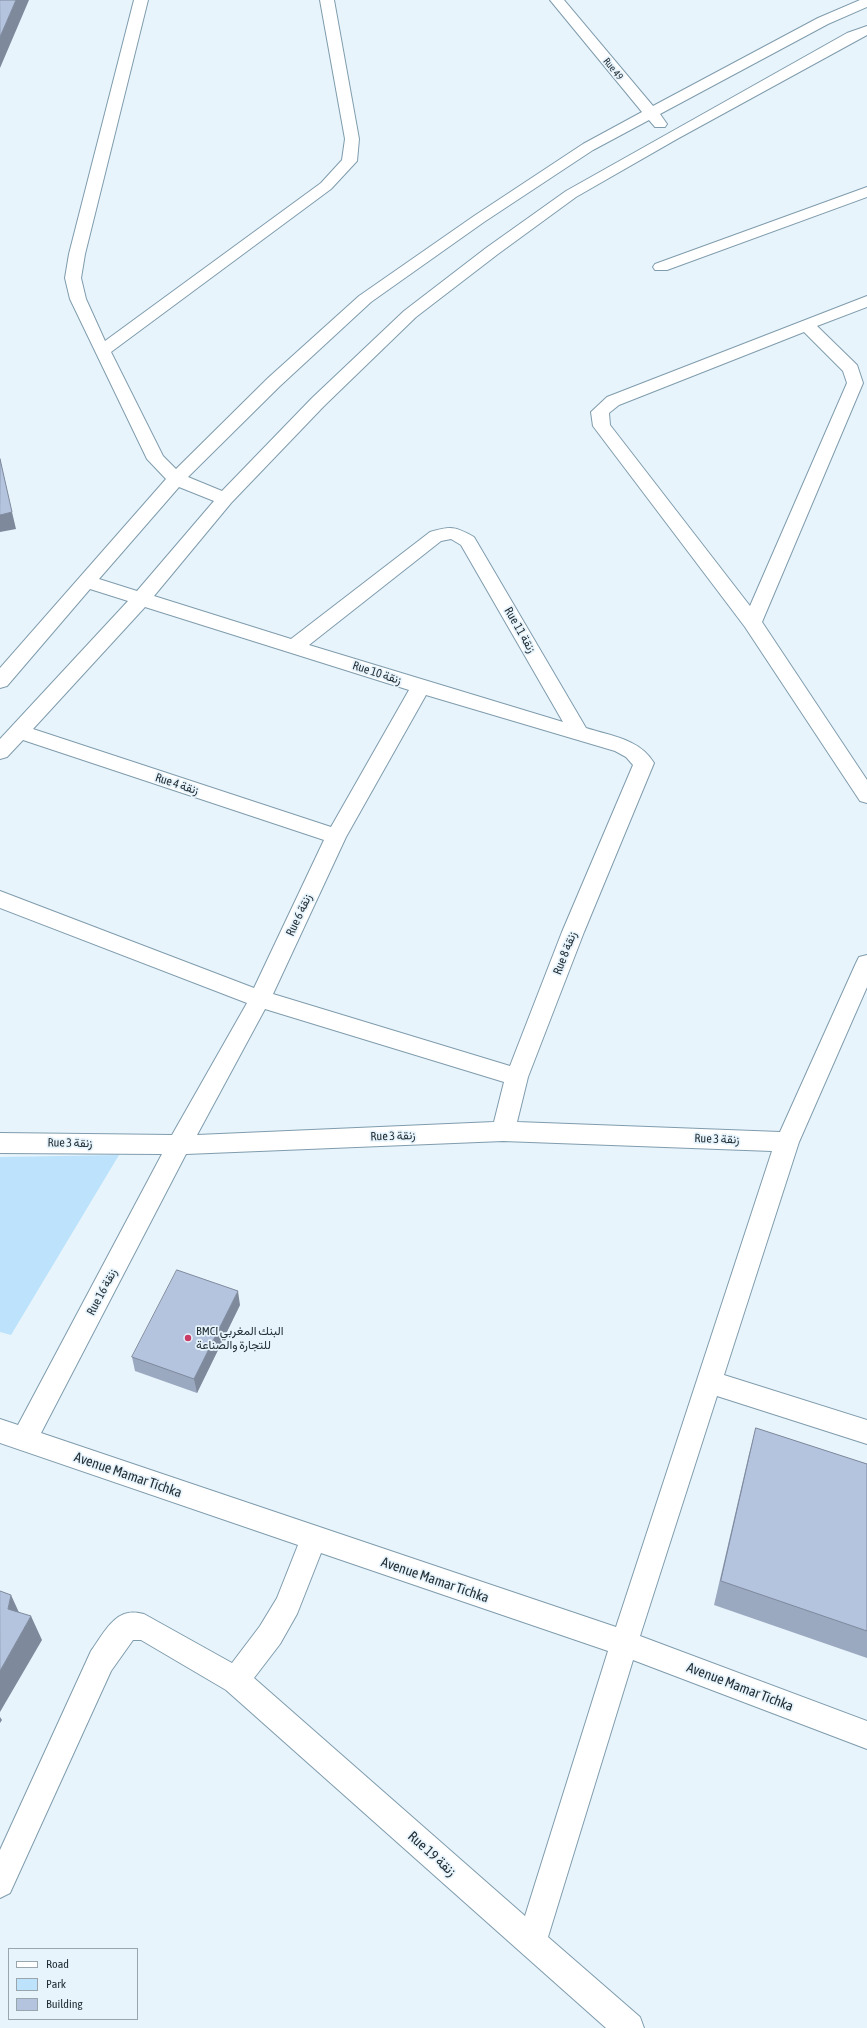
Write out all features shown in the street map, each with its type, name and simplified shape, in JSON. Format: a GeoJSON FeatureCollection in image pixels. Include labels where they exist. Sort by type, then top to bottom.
{"type":"FeatureCollection","features":[{"type":"Feature","properties":{"kind":"street"},"geometry":{"type":"LineString","coordinates":[[141,0],[79,247],[73,278],[78,299],[102,351],[156,458],[176,479],[225,499]]}},
{"type":"Feature","properties":{"kind":"street"},"geometry":{"type":"LineString","coordinates":[[102,351],[326,186],[349,161],[352,139],[327,0]]}},
{"type":"Feature","properties":{"kind":"street","name":"Rue 49"},"geometry":{"type":"LineString","coordinates":[[557,0],[650,113],[672,136]]}},
{"type":"Feature","properties":{"kind":"street"},"geometry":{"type":"LineString","coordinates":[[0,681],[176,479],[274,382],[365,299],[479,219],[588,147],[823,21],[867,2]]}},
{"type":"Feature","properties":{"kind":"street"},"geometry":{"type":"LineString","coordinates":[[823,21],[860,33],[867,47]]}},
{"type":"Feature","properties":{"kind":"street"},"geometry":{"type":"LineString","coordinates":[[0,752],[142,598],[225,499],[318,402],[410,314],[492,250],[571,194],[672,136],[860,33]]}},
{"type":"Feature","properties":{"kind":"street"},"geometry":{"type":"LineString","coordinates":[[661,267],[855,202],[867,192]]}},
{"type":"Feature","properties":{"kind":"street"},"geometry":{"type":"LineString","coordinates":[[867,301],[613,401],[600,412],[602,426],[752,622],[867,796]]}},
{"type":"Feature","properties":{"kind":"street"},"geometry":{"type":"LineString","coordinates":[[752,622],[855,383],[851,369],[806,325]]}},
{"type":"Feature","properties":{"kind":"street","name":"Rue 11 زنقة"},"geometry":{"type":"LineString","coordinates":[[295,646],[436,536],[453,533],[468,541],[579,733]]}},
{"type":"Feature","properties":{"kind":"street","name":"Rue 10 زنقة"},"geometry":{"type":"LineString","coordinates":[[87,582],[295,646],[421,687],[622,746],[633,752],[644,763],[638,780]]}},
{"type":"Feature","properties":{"kind":"street","name":"Rue 6 زنقة"},"geometry":{"type":"LineString","coordinates":[[179,1144],[260,999],[336,836],[421,687]]}},
{"type":"Feature","properties":{"kind":"street","name":"Rue 4 زنقة"},"geometry":{"type":"LineString","coordinates":[[18,731],[336,836]]}},
{"type":"Feature","properties":{"kind":"street","name":"Rue 8 زنقة"},"geometry":{"type":"LineString","coordinates":[[502,1131],[517,1077],[576,924],[623,810],[638,780]]}},
{"type":"Feature","properties":{"kind":"street"},"geometry":{"type":"LineString","coordinates":[[0,899],[260,999],[517,1077]]}},
{"type":"Feature","properties":{"kind":"street"},"geometry":{"type":"LineString","coordinates":[[532,1942],[624,1643],[787,1142],[867,963]]}},
{"type":"Feature","properties":{"kind":"street","name":"Rue 3 زنقة"},"geometry":{"type":"LineString","coordinates":[[0,1143],[179,1144],[502,1131],[787,1142]]}},
{"type":"Feature","properties":{"kind":"street","name":"Rue 16 زنقة"},"geometry":{"type":"LineString","coordinates":[[24,1439],[179,1144]]}},
{"type":"Feature","properties":{"kind":"street"},"geometry":{"type":"LineString","coordinates":[[709,1382],[867,1432]]}},
{"type":"Feature","properties":{"kind":"street","name":"Avenue Mamar Tichka"},"geometry":{"type":"LineString","coordinates":[[0,1431],[313,1539],[624,1643],[867,1735]]}},
{"type":"Feature","properties":{"kind":"street"},"geometry":{"type":"LineString","coordinates":[[236,1680],[270,1635],[288,1605],[313,1539]]}},
{"type":"Feature","properties":{"kind":"street","name":"Rue 19 زنقة"},"geometry":{"type":"LineString","coordinates":[[0,1883],[101,1661],[118,1636],[128,1626],[144,1627],[236,1680],[628,2028]]}},
{"type":"Feature","properties":{"kind":"green space"},"geometry":{"type":"Polygon","coordinates":[[[119,1155],[11,1335],[0,1332],[0,1157],[119,1155]]]}},
{"type":"Feature","properties":{"kind":"building"},"geometry":{"type":"Polygon","coordinates":[[[0,0],[16,0],[0,37],[0,0]]]}},
{"type":"Feature","properties":{"kind":"building"},"geometry":{"type":"Polygon","coordinates":[[[0,459],[12,512],[0,515],[0,459]]]}},
{"type":"Feature","properties":{"kind":"building","name":"BMCI البنك المغربي للتجارة والصناعة"},"geometry":{"type":"Polygon","coordinates":[[[177,1270],[238,1291],[194,1379],[132,1357],[177,1270]]]}},
{"type":"Feature","properties":{"kind":"building"},"geometry":{"type":"Polygon","coordinates":[[[756,1428],[867,1464],[867,1631],[721,1581],[756,1428]]]}},
{"type":"Feature","properties":{"kind":"building"},"geometry":{"type":"Polygon","coordinates":[[[0,1591],[11,1595],[8,1609],[31,1616],[0,1671],[0,1591]]]}},
{"type":"Feature","properties":{"kind":"place","name":"BMCI البنك المغربي للتجارة والصناعة"},"geometry":{"type":"Point","coordinates":[188,1338]}}]}
